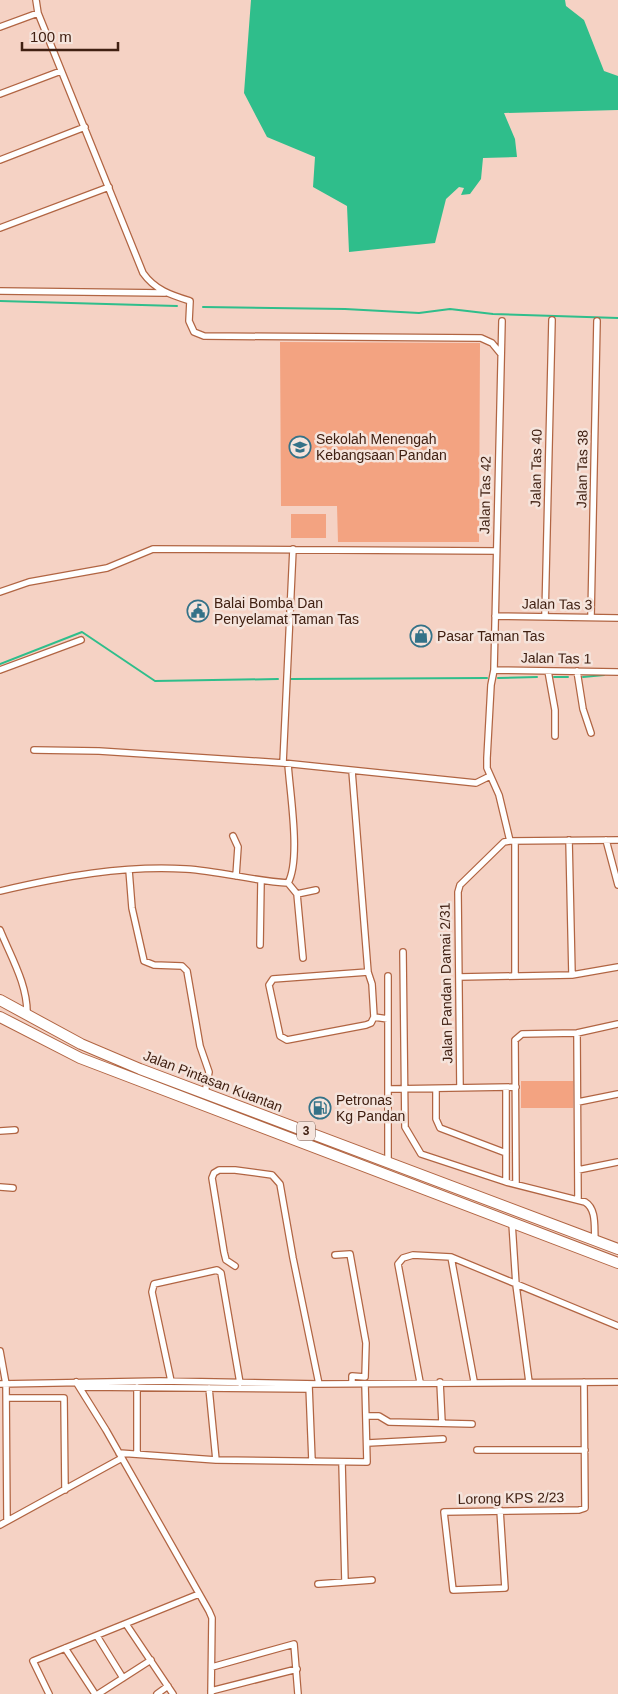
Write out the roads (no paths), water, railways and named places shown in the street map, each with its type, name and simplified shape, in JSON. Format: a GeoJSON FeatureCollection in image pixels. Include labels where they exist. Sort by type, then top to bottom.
{"type":"FeatureCollection","features":[{"type":"Feature","properties":{"kind":"highway","name":"Jalan Pintasan Kuantan"},"geometry":{"type":"LineString","coordinates":[[0,1000],[81,1044],[388,1163],[618,1249]]}},
{"type":"Feature","properties":{"kind":"highway","name":"Jalan Pintasan Kuantan"},"geometry":{"type":"LineString","coordinates":[[0,1016],[80,1058],[618,1263]]}},
{"type":"Feature","properties":{"kind":"street"},"geometry":{"type":"LineString","coordinates":[[36,0],[38,13],[143,273],[148,281],[165,293]]}},
{"type":"Feature","properties":{"kind":"street"},"geometry":{"type":"LineString","coordinates":[[0,27],[38,13]]}},
{"type":"Feature","properties":{"kind":"street"},"geometry":{"type":"LineString","coordinates":[[0,94],[61,71]]}},
{"type":"Feature","properties":{"kind":"street"},"geometry":{"type":"LineString","coordinates":[[0,160],[85,127]]}},
{"type":"Feature","properties":{"kind":"street"},"geometry":{"type":"LineString","coordinates":[[0,228],[109,187]]}},
{"type":"Feature","properties":{"kind":"street"},"geometry":{"type":"LineString","coordinates":[[0,291],[165,293],[190,301],[190,325],[194,332],[204,336],[481,338],[492,343],[501,354]]}},
{"type":"Feature","properties":{"kind":"street","name":"Jalan Tas 42"},"geometry":{"type":"LineString","coordinates":[[502,320],[494,670],[490,685],[487,758],[490,776],[499,795],[512,841],[515,976]]}},
{"type":"Feature","properties":{"kind":"street","name":"Jalan Tas 40"},"geometry":{"type":"LineString","coordinates":[[545,616],[552,320]]}},
{"type":"Feature","properties":{"kind":"street","name":"Jalan Tas 38"},"geometry":{"type":"LineString","coordinates":[[591,617],[597,322]]}},
{"type":"Feature","properties":{"kind":"street"},"geometry":{"type":"LineString","coordinates":[[0,592],[29,582],[107,568],[152,549],[496,551]]}},
{"type":"Feature","properties":{"kind":"street"},"geometry":{"type":"LineString","coordinates":[[288,883],[293,874],[294,854],[285,764],[293,549]]}},
{"type":"Feature","properties":{"kind":"street","name":"Jalan Tas 3"},"geometry":{"type":"LineString","coordinates":[[495,616],[618,618]]}},
{"type":"Feature","properties":{"kind":"street"},"geometry":{"type":"LineString","coordinates":[[0,670],[81,640]]}},
{"type":"Feature","properties":{"kind":"street","name":"Jalan Tas 1"},"geometry":{"type":"LineString","coordinates":[[494,670],[618,672]]}},
{"type":"Feature","properties":{"kind":"street"},"geometry":{"type":"LineString","coordinates":[[548,671],[555,710],[555,736]]}},
{"type":"Feature","properties":{"kind":"street"},"geometry":{"type":"LineString","coordinates":[[577,671],[583,709],[591,733]]}},
{"type":"Feature","properties":{"kind":"street"},"geometry":{"type":"LineString","coordinates":[[34,750],[99,751],[285,764],[476,782],[490,776]]}},
{"type":"Feature","properties":{"kind":"street"},"geometry":{"type":"LineString","coordinates":[[352,771],[368,972],[372,984],[374,1017],[371,1023],[366,1025],[287,1040],[280,1036],[268,985],[273,979],[368,972]]}},
{"type":"Feature","properties":{"kind":"street"},"geometry":{"type":"LineString","coordinates":[[233,836],[238,847],[236,876]]}},
{"type":"Feature","properties":{"kind":"street"},"geometry":{"type":"LineString","coordinates":[[569,840],[572,975]]}},
{"type":"Feature","properties":{"kind":"street"},"geometry":{"type":"LineString","coordinates":[[606,840],[618,885]]}},
{"type":"Feature","properties":{"kind":"street"},"geometry":{"type":"LineString","coordinates":[[512,841],[618,840]]}},
{"type":"Feature","properties":{"kind":"street","name":"Jalan Pandan Damai 2/31"},"geometry":{"type":"LineString","coordinates":[[460,1088],[458,889],[504,842],[512,841]]}},
{"type":"Feature","properties":{"kind":"street"},"geometry":{"type":"LineString","coordinates":[[0,891],[72,877],[129,870],[183,869],[261,881],[288,883],[297,894],[303,958]]}},
{"type":"Feature","properties":{"kind":"street"},"geometry":{"type":"LineString","coordinates":[[129,870],[132,908],[144,960],[154,965],[182,966],[187,971],[200,1046],[209,1072],[205,1093]]}},
{"type":"Feature","properties":{"kind":"street"},"geometry":{"type":"LineString","coordinates":[[260,946],[261,881]]}},
{"type":"Feature","properties":{"kind":"street"},"geometry":{"type":"LineString","coordinates":[[297,894],[316,890]]}},
{"type":"Feature","properties":{"kind":"street"},"geometry":{"type":"LineString","coordinates":[[0,930],[26,994],[27,1015]]}},
{"type":"Feature","properties":{"kind":"street"},"geometry":{"type":"LineString","coordinates":[[403,952],[405,1126],[417,1151],[421,1154],[506,1182],[585,1202],[591,1207],[595,1240]]}},
{"type":"Feature","properties":{"kind":"street"},"geometry":{"type":"LineString","coordinates":[[459,977],[572,975],[618,967]]}},
{"type":"Feature","properties":{"kind":"street"},"geometry":{"type":"LineString","coordinates":[[388,976],[390,1089],[388,1163]]}},
{"type":"Feature","properties":{"kind":"street"},"geometry":{"type":"LineString","coordinates":[[374,1017],[388,1018]]}},
{"type":"Feature","properties":{"kind":"street"},"geometry":{"type":"LineString","coordinates":[[516,1184],[515,1040],[517,1036],[522,1034],[577,1033],[618,1024]]}},
{"type":"Feature","properties":{"kind":"street"},"geometry":{"type":"LineString","coordinates":[[577,1033],[578,1200]]}},
{"type":"Feature","properties":{"kind":"street"},"geometry":{"type":"LineString","coordinates":[[390,1089],[516,1087]]}},
{"type":"Feature","properties":{"kind":"street"},"geometry":{"type":"LineString","coordinates":[[436,1088],[436,1118],[440,1128],[506,1154]]}},
{"type":"Feature","properties":{"kind":"street"},"geometry":{"type":"LineString","coordinates":[[506,1088],[506,1182]]}},
{"type":"Feature","properties":{"kind":"street"},"geometry":{"type":"LineString","coordinates":[[578,1102],[618,1094]]}},
{"type":"Feature","properties":{"kind":"street"},"geometry":{"type":"LineString","coordinates":[[0,1131],[15,1130]]}},
{"type":"Feature","properties":{"kind":"street"},"geometry":{"type":"LineString","coordinates":[[578,1170],[618,1162]]}},
{"type":"Feature","properties":{"kind":"street"},"geometry":{"type":"LineString","coordinates":[[235,1266],[226,1260],[224,1252],[212,1178],[214,1173],[219,1170],[235,1170],[272,1175],[280,1184],[319,1384]]}},
{"type":"Feature","properties":{"kind":"street"},"geometry":{"type":"LineString","coordinates":[[0,1187],[13,1188]]}},
{"type":"Feature","properties":{"kind":"street"},"geometry":{"type":"LineString","coordinates":[[512,1223],[516,1285],[529,1382]]}},
{"type":"Feature","properties":{"kind":"street"},"geometry":{"type":"LineString","coordinates":[[335,1255],[350,1254],[366,1343],[365,1376],[352,1376],[352,1384]]}},
{"type":"Feature","properties":{"kind":"street"},"geometry":{"type":"LineString","coordinates":[[420,1382],[398,1264],[403,1258],[413,1254],[451,1257],[618,1326]]}},
{"type":"Feature","properties":{"kind":"street"},"geometry":{"type":"LineString","coordinates":[[451,1257],[474,1382]]}},
{"type":"Feature","properties":{"kind":"street"},"geometry":{"type":"LineString","coordinates":[[171,1381],[152,1292],[154,1284],[217,1270],[221,1273],[240,1382]]}},
{"type":"Feature","properties":{"kind":"street"},"geometry":{"type":"LineString","coordinates":[[0,1351],[3,1384],[7,1398],[7,1521]]}},
{"type":"Feature","properties":{"kind":"street"},"geometry":{"type":"LineString","coordinates":[[3,1384],[171,1381],[309,1386]]}},
{"type":"Feature","properties":{"kind":"street"},"geometry":{"type":"LineString","coordinates":[[78,1384],[209,1388],[420,1382],[618,1382]]}},
{"type":"Feature","properties":{"kind":"street"},"geometry":{"type":"LineString","coordinates":[[440,1382],[442,1423]]}},
{"type":"Feature","properties":{"kind":"street"},"geometry":{"type":"LineString","coordinates":[[477,1450],[585,1450],[584,1382]]}},
{"type":"Feature","properties":{"kind":"street"},"geometry":{"type":"LineString","coordinates":[[78,1384],[212,1618],[211,1693],[297,1669]]}},
{"type":"Feature","properties":{"kind":"street"},"geometry":{"type":"LineString","coordinates":[[0,1525],[65,1490],[120,1456],[137,1454],[216,1460],[367,1462],[366,1384]]}},
{"type":"Feature","properties":{"kind":"street"},"geometry":{"type":"LineString","coordinates":[[309,1386],[312,1461]]}},
{"type":"Feature","properties":{"kind":"street"},"geometry":{"type":"LineString","coordinates":[[137,1387],[137,1454]]}},
{"type":"Feature","properties":{"kind":"street"},"geometry":{"type":"LineString","coordinates":[[209,1388],[216,1460]]}},
{"type":"Feature","properties":{"kind":"street"},"geometry":{"type":"LineString","coordinates":[[7,1398],[64,1398],[65,1490]]}},
{"type":"Feature","properties":{"kind":"street"},"geometry":{"type":"LineString","coordinates":[[367,1416],[379,1416],[388,1422],[472,1424]]}},
{"type":"Feature","properties":{"kind":"street"},"geometry":{"type":"LineString","coordinates":[[368,1443],[444,1439]]}},
{"type":"Feature","properties":{"kind":"street","name":"Lorong KPS 2/23"},"geometry":{"type":"LineString","coordinates":[[500,1510],[504,1588],[453,1590],[444,1512],[500,1510],[579,1510],[585,1508],[585,1450]]}},
{"type":"Feature","properties":{"kind":"street"},"geometry":{"type":"LineString","coordinates":[[342,1462],[345,1582]]}},
{"type":"Feature","properties":{"kind":"street"},"geometry":{"type":"LineString","coordinates":[[318,1584],[372,1580]]}},
{"type":"Feature","properties":{"kind":"street"},"geometry":{"type":"LineString","coordinates":[[49,1694],[33,1662],[199,1594]]}},
{"type":"Feature","properties":{"kind":"street"},"geometry":{"type":"LineString","coordinates":[[126,1624],[173,1694]]}},
{"type":"Feature","properties":{"kind":"street"},"geometry":{"type":"LineString","coordinates":[[96,1636],[123,1678]]}},
{"type":"Feature","properties":{"kind":"street"},"geometry":{"type":"LineString","coordinates":[[212,1667],[294,1644],[298,1694]]}},
{"type":"Feature","properties":{"kind":"street"},"geometry":{"type":"LineString","coordinates":[[65,1648],[96,1694],[151,1660]]}},
{"type":"Feature","properties":{"kind":"street"},"geometry":{"type":"LineString","coordinates":[[157,1694],[168,1686]]}},
{"type":"Feature","properties":{"kind":"waterway"},"geometry":{"type":"LineString","coordinates":[[0,301],[177,306]]}},
{"type":"Feature","properties":{"kind":"waterway"},"geometry":{"type":"LineString","coordinates":[[203,307],[345,309],[419,313],[450,309],[493,314],[618,318]]}},
{"type":"Feature","properties":{"kind":"waterway"},"geometry":{"type":"LineString","coordinates":[[0,664],[82,632],[155,681],[278,679]]}},
{"type":"Feature","properties":{"kind":"waterway"},"geometry":{"type":"LineString","coordinates":[[583,677],[604,675]]}},
{"type":"Feature","properties":{"kind":"waterway"},"geometry":{"type":"LineString","coordinates":[[498,678],[537,677]]}},
{"type":"Feature","properties":{"kind":"waterway"},"geometry":{"type":"LineString","coordinates":[[554,677],[568,677]]}},
{"type":"Feature","properties":{"kind":"waterway"},"geometry":{"type":"LineString","coordinates":[[291,679],[487,678]]}},
{"type":"Feature","properties":{"kind":"place","name":"Sekolah Menengah Kebangsaan Pandan"},"geometry":{"type":"Point","coordinates":[300,447]}},
{"type":"Feature","properties":{"kind":"place","name":"Balai Bomba Dan Penyelamat Taman Tas"},"geometry":{"type":"Point","coordinates":[198,611]}},
{"type":"Feature","properties":{"kind":"place","name":"Pasar Taman Tas"},"geometry":{"type":"Point","coordinates":[421,636]}},
{"type":"Feature","properties":{"kind":"place","name":"Petronas Kg Pandan"},"geometry":{"type":"Point","coordinates":[320,1108]}}]}
